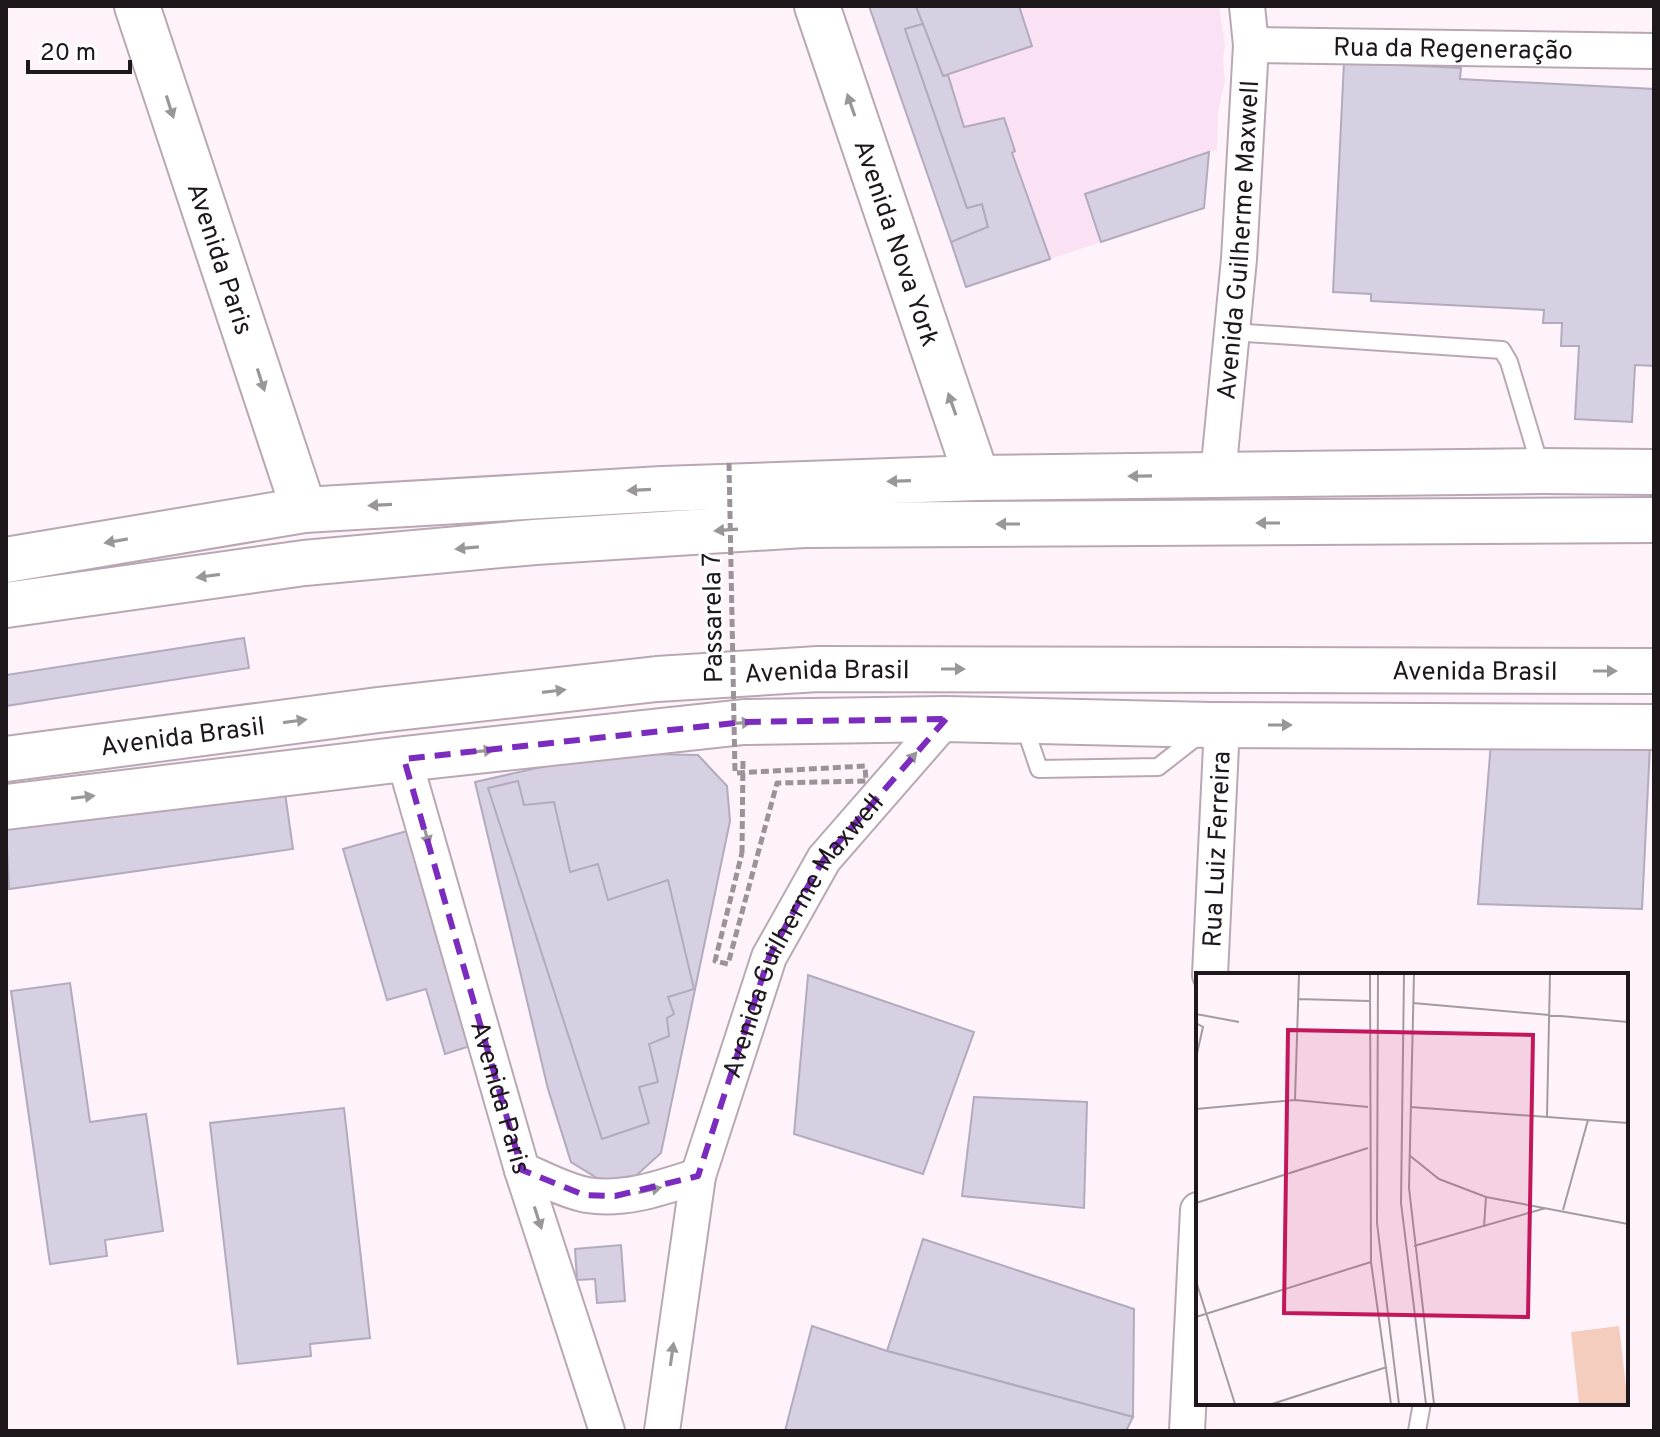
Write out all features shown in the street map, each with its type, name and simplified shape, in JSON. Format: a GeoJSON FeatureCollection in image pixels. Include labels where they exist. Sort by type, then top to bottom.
{"type":"FeatureCollection","features":[{"type":"Feature","properties":{"kind":"main road","name":"Avenida Paris"},"geometry":{"type":"LineString","coordinates":[[137,6],[304,510]]}},
{"type":"Feature","properties":{"kind":"main road","name":"Avenida Nova York"},"geometry":{"type":"LineString","coordinates":[[817,6],[977,478]]}},
{"type":"Feature","properties":{"kind":"main road"},"geometry":{"type":"LineString","coordinates":[[6,560],[304,510],[662,489],[977,478],[1654,472]]}},
{"type":"Feature","properties":{"kind":"main road"},"geometry":{"type":"LineString","coordinates":[[1218,475],[1307,496],[1604,501],[1654,510]]}},
{"type":"Feature","properties":{"kind":"main road"},"geometry":{"type":"LineString","coordinates":[[6,605],[304,563],[535,542],[788,526],[1654,520]]}},
{"type":"Feature","properties":{"kind":"main road","name":"Avenida Brasil"},"geometry":{"type":"LineString","coordinates":[[6,759],[378,710],[686,677],[818,669],[1654,671]]}},
{"type":"Feature","properties":{"kind":"main road"},"geometry":{"type":"LineString","coordinates":[[946,719],[1457,669]]}},
{"type":"Feature","properties":{"kind":"main road","name":"Avenida Brasil"},"geometry":{"type":"LineString","coordinates":[[6,807],[744,722],[946,719],[1216,725],[1654,727]]}},
{"type":"Feature","properties":{"kind":"street","name":"Avenida Guilherme Maxwell"},"geometry":{"type":"LineString","coordinates":[[1218,475],[1239,259],[1251,45],[1247,6]]}},
{"type":"Feature","properties":{"kind":"street","name":"Rua da Regeneração"},"geometry":{"type":"LineString","coordinates":[[1251,45],[1654,51]]}},
{"type":"Feature","properties":{"kind":"street","name":"Avenida Guilherme Maxwell"},"geometry":{"type":"LineString","coordinates":[[662,1431],[698,1176],[769,957],[824,859],[946,719]]}},
{"type":"Feature","properties":{"kind":"street","name":"Rua Luiz Ferreira"},"geometry":{"type":"LineString","coordinates":[[1210,973],[1216,725]]}},
{"type":"Feature","properties":{"kind":"street","name":"Avenida Paris"},"geometry":{"type":"LineString","coordinates":[[404,759],[522,1170],[607,1431]]}},
{"type":"Feature","properties":{"kind":"street"},"geometry":{"type":"LineString","coordinates":[[522,1170],[584,1195],[647,1193],[698,1176]]}},
{"type":"Feature","properties":{"kind":"street"},"geometry":{"type":"LineString","coordinates":[[1187,1431],[1196,1250]]}},
{"type":"Feature","properties":{"kind":"lane"},"geometry":{"type":"LineString","coordinates":[[1232,332],[1502,350],[1509,362],[1542,471]]}},
{"type":"Feature","properties":{"kind":"lane"},"geometry":{"type":"LineString","coordinates":[[1417,1431],[1422,1405]]}},
{"type":"Feature","properties":{"kind":"path","name":"Passarela 7"},"geometry":{"type":"LineString","coordinates":[[729,463],[735,773],[865,766],[866,781],[777,783],[728,964],[715,961],[742,853],[744,722]]}},
{"type":"Feature","properties":{"kind":"highlighted area"},"geometry":{"type":"Polygon","coordinates":[[[946,719],[824,859],[801,898],[769,957],[698,1176],[615,1196],[584,1195],[522,1170],[404,759],[744,722],[946,719]]]}},
{"type":"Feature","properties":{"kind":"shaded area"},"geometry":{"type":"Polygon","coordinates":[[[869,6],[1219,6],[1225,46],[1225,81],[1218,112],[1217,150],[1209,152],[1204,208],[966,287],[869,6]]]}},
{"type":"Feature","properties":{"kind":"building"},"geometry":{"type":"Polygon","coordinates":[[[869,6],[916,6],[923,24],[905,29],[967,208],[982,204],[988,227],[951,242],[869,6]]]}},
{"type":"Feature","properties":{"kind":"building"},"geometry":{"type":"Polygon","coordinates":[[[916,6],[1019,6],[1032,46],[943,76],[916,6]]]}},
{"type":"Feature","properties":{"kind":"building"},"geometry":{"type":"Polygon","coordinates":[[[923,24],[943,76],[948,75],[964,127],[1004,118],[1015,151],[1012,153],[1050,259],[966,287],[951,242],[988,227],[982,204],[967,208],[905,29],[923,24]]]}},
{"type":"Feature","properties":{"kind":"building"},"geometry":{"type":"Polygon","coordinates":[[[1344,62],[1461,68],[1460,79],[1654,89],[1654,366],[1635,365],[1632,422],[1575,419],[1579,346],[1561,346],[1562,323],[1543,323],[1544,310],[1371,301],[1371,294],[1333,292],[1344,62]]]}},
{"type":"Feature","properties":{"kind":"building"},"geometry":{"type":"Polygon","coordinates":[[[1209,152],[1204,208],[1101,242],[1085,194],[1209,152]]]}},
{"type":"Feature","properties":{"kind":"building"},"geometry":{"type":"Polygon","coordinates":[[[244,638],[249,668],[6,706],[6,675],[244,638]]]}},
{"type":"Feature","properties":{"kind":"building"},"geometry":{"type":"Polygon","coordinates":[[[1491,742],[1650,745],[1642,909],[1478,904],[1491,742]]]}},
{"type":"Feature","properties":{"kind":"building"},"geometry":{"type":"Polygon","coordinates":[[[648,754],[698,755],[727,786],[730,821],[661,1153],[629,1182],[597,1178],[571,1162],[548,1089],[475,782],[546,766],[648,754]]]}},
{"type":"Feature","properties":{"kind":"building"},"geometry":{"type":"Polygon","coordinates":[[[518,781],[524,805],[554,802],[570,872],[598,864],[608,900],[668,880],[694,989],[668,997],[674,1014],[667,1018],[669,1036],[649,1044],[658,1082],[639,1087],[649,1123],[602,1139],[488,788],[518,781]]]}},
{"type":"Feature","properties":{"kind":"building"},"geometry":{"type":"Polygon","coordinates":[[[284,786],[293,849],[9,889],[6,826],[284,786]]]}},
{"type":"Feature","properties":{"kind":"building"},"geometry":{"type":"Polygon","coordinates":[[[407,831],[470,1046],[445,1054],[426,989],[387,1000],[343,849],[407,831]]]}},
{"type":"Feature","properties":{"kind":"building"},"geometry":{"type":"Polygon","coordinates":[[[808,975],[974,1032],[923,1174],[794,1134],[808,975]]]}},
{"type":"Feature","properties":{"kind":"building"},"geometry":{"type":"Polygon","coordinates":[[[70,983],[90,1122],[146,1114],[163,1231],[105,1240],[107,1256],[50,1264],[11,991],[70,983]]]}},
{"type":"Feature","properties":{"kind":"building"},"geometry":{"type":"Polygon","coordinates":[[[974,1097],[1087,1102],[1084,1208],[962,1196],[974,1097]]]}},
{"type":"Feature","properties":{"kind":"building"},"geometry":{"type":"Polygon","coordinates":[[[344,1108],[370,1338],[310,1344],[311,1356],[238,1364],[210,1123],[344,1108]]]}},
{"type":"Feature","properties":{"kind":"building"},"geometry":{"type":"Polygon","coordinates":[[[923,1239],[1134,1309],[1133,1417],[887,1351],[923,1239]]]}},
{"type":"Feature","properties":{"kind":"building"},"geometry":{"type":"Polygon","coordinates":[[[621,1245],[625,1301],[597,1303],[595,1279],[577,1280],[575,1249],[621,1245]]]}},
{"type":"Feature","properties":{"kind":"building"},"geometry":{"type":"Polygon","coordinates":[[[812,1326],[887,1351],[1133,1417],[1126,1431],[785,1431],[812,1326]]]}}]}
